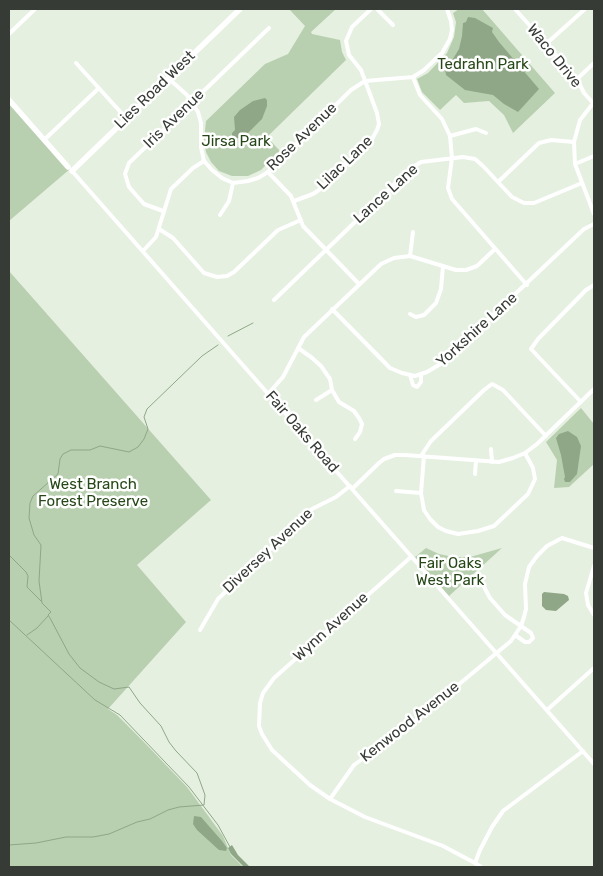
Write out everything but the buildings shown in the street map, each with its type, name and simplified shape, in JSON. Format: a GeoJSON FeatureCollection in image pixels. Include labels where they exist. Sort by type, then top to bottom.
{"type":"FeatureCollection","features":[{"type":"Feature","properties":{"kind":"street"},"geometry":{"type":"LineString","coordinates":[[9,34],[35,9]]}},
{"type":"Feature","properties":{"kind":"street","name":"Lies Road West"},"geometry":{"type":"LineString","coordinates":[[70,169],[240,9]]}},
{"type":"Feature","properties":{"kind":"street","name":"Lilac Lane"},"geometry":{"type":"LineString","coordinates":[[294,201],[316,192],[375,134],[378,117],[359,67],[348,52],[346,41],[350,30],[371,9]]}},
{"type":"Feature","properties":{"kind":"street"},"geometry":{"type":"LineString","coordinates":[[377,9],[392,25]]}},
{"type":"Feature","properties":{"kind":"street"},"geometry":{"type":"LineString","coordinates":[[365,80],[413,78],[424,70],[446,48],[452,30],[448,11],[454,9]]}},
{"type":"Feature","properties":{"kind":"street","name":"Waco Drive"},"geometry":{"type":"LineString","coordinates":[[515,9],[577,79],[584,93],[593,103]]}},
{"type":"Feature","properties":{"kind":"street"},"geometry":{"type":"LineString","coordinates":[[546,44],[585,9]]}},
{"type":"Feature","properties":{"kind":"street","name":"Iris Avenue"},"geometry":{"type":"LineString","coordinates":[[163,211],[141,202],[129,187],[125,174],[132,159],[269,28]]}},
{"type":"Feature","properties":{"kind":"street"},"geometry":{"type":"LineString","coordinates":[[577,79],[594,62]]}},
{"type":"Feature","properties":{"kind":"street"},"geometry":{"type":"LineString","coordinates":[[76,63],[126,118]]}},
{"type":"Feature","properties":{"kind":"street"},"geometry":{"type":"LineString","coordinates":[[168,78],[197,108],[200,118],[201,147],[204,161],[218,175],[233,183],[228,205],[220,215]]}},
{"type":"Feature","properties":{"kind":"street"},"geometry":{"type":"LineString","coordinates":[[413,78],[420,96],[442,119],[450,136],[452,158],[448,188],[450,196],[527,284]]}},
{"type":"Feature","properties":{"kind":"street","name":"Rose Avenue"},"geometry":{"type":"LineString","coordinates":[[233,183],[254,180],[268,172],[351,90],[365,80]]}},
{"type":"Feature","properties":{"kind":"street"},"geometry":{"type":"LineString","coordinates":[[44,140],[99,88]]}},
{"type":"Feature","properties":{"kind":"street","name":"Fair Oaks Road"},"geometry":{"type":"LineString","coordinates":[[9,100],[594,764]]}},
{"type":"Feature","properties":{"kind":"street"},"geometry":{"type":"LineString","coordinates":[[593,103],[580,120],[574,142],[575,164],[593,206],[594,214]]}},
{"type":"Feature","properties":{"kind":"street"},"geometry":{"type":"LineString","coordinates":[[450,136],[476,129],[486,133]]}},
{"type":"Feature","properties":{"kind":"street"},"geometry":{"type":"LineString","coordinates":[[498,182],[539,143],[551,140],[574,142]]}},
{"type":"Feature","properties":{"kind":"street","name":"Lance Lane"},"geometry":{"type":"LineString","coordinates":[[274,300],[412,167],[427,160],[463,156],[475,159],[514,199],[527,204],[537,202],[582,183]]}},
{"type":"Feature","properties":{"kind":"street"},"geometry":{"type":"LineString","coordinates":[[575,164],[594,156]]}},
{"type":"Feature","properties":{"kind":"street"},"geometry":{"type":"LineString","coordinates":[[143,251],[153,241],[159,229],[171,189],[193,168],[204,161]]}},
{"type":"Feature","properties":{"kind":"street"},"geometry":{"type":"LineString","coordinates":[[268,172],[294,201],[303,226],[359,284]]}},
{"type":"Feature","properties":{"kind":"street"},"geometry":{"type":"LineString","coordinates":[[159,229],[173,238],[204,273],[217,277],[227,276],[234,272],[278,230],[301,220]]}},
{"type":"Feature","properties":{"kind":"street","name":"Yorkshire Lane"},"geometry":{"type":"LineString","coordinates":[[332,309],[386,365],[396,371],[410,375],[421,374],[442,363],[584,229],[594,224]]}},
{"type":"Feature","properties":{"kind":"street"},"geometry":{"type":"LineString","coordinates":[[410,256],[413,232]]}},
{"type":"Feature","properties":{"kind":"street"},"geometry":{"type":"LineString","coordinates":[[268,394],[283,377],[304,337],[384,262],[398,257],[410,256],[456,270],[470,270],[480,264],[495,249]]}},
{"type":"Feature","properties":{"kind":"street"},"geometry":{"type":"LineString","coordinates":[[410,314],[416,317],[424,316],[436,303],[441,289],[443,266]]}},
{"type":"Feature","properties":{"kind":"street"},"geometry":{"type":"LineString","coordinates":[[580,402],[531,349],[538,338],[586,290],[594,285]]}},
{"type":"Feature","properties":{"kind":"street"},"geometry":{"type":"LineString","coordinates":[[298,348],[321,366],[330,379],[332,390],[339,402],[354,411],[360,418],[361,429],[355,439]]}},
{"type":"Feature","properties":{"kind":"street"},"geometry":{"type":"LineString","coordinates":[[410,375],[413,385],[417,387],[421,382],[421,374]]}},
{"type":"Feature","properties":{"kind":"street"},"geometry":{"type":"LineString","coordinates":[[525,453],[534,471],[535,479],[532,489],[503,519],[487,529],[458,534],[441,529],[431,521],[426,513],[421,493],[423,456],[431,441],[492,384],[503,390],[546,436]]}},
{"type":"Feature","properties":{"kind":"street","name":"Diversey Avenue"},"geometry":{"type":"LineString","coordinates":[[200,630],[215,602],[312,509],[351,488],[384,459],[400,455],[499,462],[525,453],[546,436],[594,389]]}},
{"type":"Feature","properties":{"kind":"street"},"geometry":{"type":"LineString","coordinates":[[316,400],[332,390]]}},
{"type":"Feature","properties":{"kind":"street"},"geometry":{"type":"LineString","coordinates":[[491,449],[492,462]]}},
{"type":"Feature","properties":{"kind":"street"},"geometry":{"type":"LineString","coordinates":[[475,474],[476,461]]}},
{"type":"Feature","properties":{"kind":"street"},"geometry":{"type":"LineString","coordinates":[[396,491],[421,493]]}},
{"type":"Feature","properties":{"kind":"street"},"geometry":{"type":"LineString","coordinates":[[521,626],[526,609],[526,577],[529,567],[536,556],[547,546],[562,538],[594,548]]}},
{"type":"Feature","properties":{"kind":"street","name":"Wynn Avenue"},"geometry":{"type":"LineString","coordinates":[[330,798],[290,767],[266,742],[259,726],[260,703],[263,694],[274,678],[411,557]]}},
{"type":"Feature","properties":{"kind":"street"},"geometry":{"type":"LineString","coordinates":[[594,566],[586,593],[588,605],[594,615]]}},
{"type":"Feature","properties":{"kind":"street"},"geometry":{"type":"LineString","coordinates":[[482,583],[490,598],[510,619],[531,633],[533,638],[526,642],[515,634]]}},
{"type":"Feature","properties":{"kind":"street","name":"Kenwood Avenue"},"geometry":{"type":"LineString","coordinates":[[330,798],[354,765],[416,720],[511,642],[521,626]]}},
{"type":"Feature","properties":{"kind":"street"},"geometry":{"type":"LineString","coordinates":[[547,710],[594,668]]}},
{"type":"Feature","properties":{"kind":"street"},"geometry":{"type":"LineString","coordinates":[[475,863],[492,827],[503,811],[546,781],[583,751]]}},
{"type":"Feature","properties":{"kind":"street"},"geometry":{"type":"LineString","coordinates":[[330,798],[365,818],[443,846],[481,867]]}},
{"type":"Feature","properties":{"kind":"green space","name":"Jirsa Park"},"geometry":{"type":"Polygon","coordinates":[[[289,9],[336,9],[311,32],[312,34],[340,40],[342,52],[346,60],[267,137],[280,151],[261,170],[248,176],[232,176],[219,171],[211,162],[206,152],[204,140],[206,121],[265,64],[288,54],[305,26],[289,9]]]}},
{"type":"Feature","properties":{"kind":"green space","name":"Tedrahn Park"},"geometry":{"type":"Polygon","coordinates":[[[459,9],[482,9],[555,93],[513,133],[504,115],[489,101],[464,103],[456,95],[440,110],[422,92],[417,79],[428,73],[447,53],[454,37],[456,22],[453,13],[459,9]]]}},
{"type":"Feature","properties":{"kind":"green space"},"geometry":{"type":"Polygon","coordinates":[[[9,100],[70,169],[9,221],[9,100]]]}},
{"type":"Feature","properties":{"kind":"green space","name":"West Branch Forest Preserve"},"geometry":{"type":"Polygon","coordinates":[[[9,271],[211,500],[137,565],[186,622],[108,709],[117,715],[187,787],[223,836],[231,855],[243,867],[9,867],[9,271]]]}},
{"type":"Feature","properties":{"kind":"green space"},"geometry":{"type":"Polygon","coordinates":[[[581,408],[594,424],[594,464],[569,487],[554,488],[557,460],[546,442],[581,408]]]}},
{"type":"Feature","properties":{"kind":"green space","name":"Fair Oaks West Park"},"geometry":{"type":"Polygon","coordinates":[[[426,548],[439,554],[454,557],[470,557],[502,548],[449,596],[415,557],[426,548]]]}},
{"type":"Feature","properties":{"kind":"shaded area"},"geometry":{"type":"Polygon","coordinates":[[[468,17],[475,18],[493,28],[492,32],[499,42],[539,89],[518,112],[493,95],[465,90],[446,75],[445,69],[459,49],[463,23],[466,22],[468,17]]]}},
{"type":"Feature","properties":{"kind":"shaded area"},"geometry":{"type":"Polygon","coordinates":[[[265,98],[267,106],[262,119],[246,135],[241,138],[232,138],[232,133],[235,130],[234,117],[253,101],[265,98]]]}},
{"type":"Feature","properties":{"kind":"shaded area"},"geometry":{"type":"Polygon","coordinates":[[[568,431],[577,437],[581,446],[577,474],[570,482],[565,482],[556,438],[559,434],[568,431]]]}},
{"type":"Feature","properties":{"kind":"shaded area"},"geometry":{"type":"Polygon","coordinates":[[[544,592],[564,594],[568,596],[569,600],[556,611],[546,610],[542,606],[542,594],[544,592]]]}},
{"type":"Feature","properties":{"kind":"shaded area"},"geometry":{"type":"Polygon","coordinates":[[[194,816],[201,817],[222,841],[227,848],[226,851],[219,850],[197,830],[193,824],[194,816]]]}},
{"type":"Feature","properties":{"kind":"shaded area"},"geometry":{"type":"Polygon","coordinates":[[[232,845],[238,855],[250,867],[244,867],[231,854],[228,848],[232,845]]]}},
{"type":"Feature","properties":{"kind":"waterway"},"geometry":{"type":"LineString","coordinates":[[228,336],[253,323]]}},
{"type":"Feature","properties":{"kind":"waterway"},"geometry":{"type":"LineString","coordinates":[[9,845],[36,843],[66,837],[93,837],[109,834],[137,822],[150,819],[168,810],[204,805],[205,795],[197,773],[176,751],[161,726],[140,703],[129,687],[114,689],[99,682],[80,668],[69,654],[48,615],[51,612],[42,603],[39,581],[41,545],[34,535],[29,518],[30,503],[33,496],[58,474],[60,459],[63,454],[71,450],[90,450],[100,446],[129,452],[138,447],[148,429],[144,417],[147,409],[202,356],[218,345]]}},
{"type":"Feature","properties":{"kind":"waterway"},"geometry":{"type":"LineString","coordinates":[[9,555],[26,572],[28,576],[27,587],[41,601]]}},
{"type":"Feature","properties":{"kind":"waterway"},"geometry":{"type":"LineString","coordinates":[[27,635],[37,628],[48,616]]}},
{"type":"Feature","properties":{"kind":"waterway"},"geometry":{"type":"LineString","coordinates":[[9,620],[95,700],[120,715],[189,787],[218,825],[230,847]]}}]}
